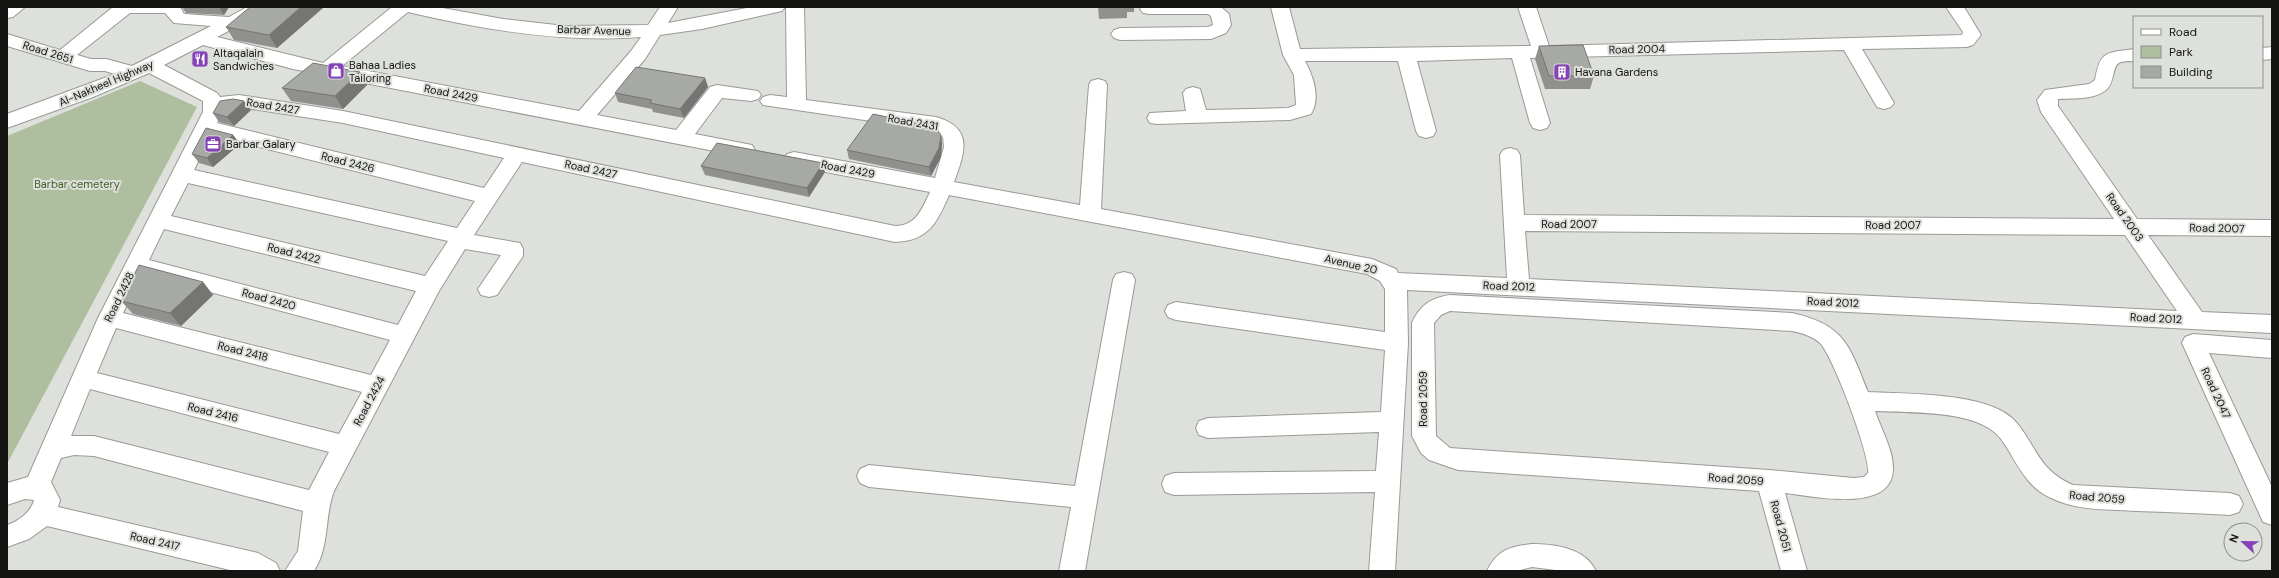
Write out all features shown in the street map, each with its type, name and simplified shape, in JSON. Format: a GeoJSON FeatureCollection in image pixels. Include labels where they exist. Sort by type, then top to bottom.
{"type":"FeatureCollection","features":[{"type":"Feature","properties":{"kind":"street"},"geometry":{"type":"LineString","coordinates":[[7,13],[16,7]]}},
{"type":"Feature","properties":{"kind":"street"},"geometry":{"type":"LineString","coordinates":[[64,56],[123,7],[176,9],[174,15],[180,19],[224,22]]}},
{"type":"Feature","properties":{"kind":"street","name":"Al-Nakheel Highway"},"geometry":{"type":"LineString","coordinates":[[203,39],[241,7]]}},
{"type":"Feature","properties":{"kind":"street","name":"Al-Nakheel Highway"},"geometry":{"type":"LineString","coordinates":[[7,121],[142,69],[203,39],[261,7]]}},
{"type":"Feature","properties":{"kind":"street"},"geometry":{"type":"LineString","coordinates":[[327,69],[403,7]]}},
{"type":"Feature","properties":{"kind":"street","name":"Barbar Avenue"},"geometry":{"type":"LineString","coordinates":[[412,7],[467,18],[542,28],[613,33],[656,30],[701,24],[776,7]]}},
{"type":"Feature","properties":{"kind":"street"},"geometry":{"type":"LineString","coordinates":[[583,119],[613,87],[656,30],[669,7]]}},
{"type":"Feature","properties":{"kind":"street"},"geometry":{"type":"LineString","coordinates":[[795,7],[797,105]]}},
{"type":"Feature","properties":{"kind":"street"},"geometry":{"type":"LineString","coordinates":[[1157,118],[1290,114],[1301,112],[1304,109],[1306,102],[1303,75],[1292,55],[1280,7]]}},
{"type":"Feature","properties":{"kind":"street"},"geometry":{"type":"LineString","coordinates":[[1528,7],[1542,52]]}},
{"type":"Feature","properties":{"kind":"street","name":"Road 2004"},"geometry":{"type":"LineString","coordinates":[[1292,55],[1406,55],[1962,42],[1972,35],[1971,28],[1955,7]]}},
{"type":"Feature","properties":{"kind":"street"},"geometry":{"type":"LineString","coordinates":[[1120,34],[1152,34],[1182,40],[1217,31],[1222,25],[1220,14],[1215,10],[1208,8],[1149,8],[1152,34]]}},
{"type":"Feature","properties":{"kind":"street","name":"Road 2429"},"geometry":{"type":"LineString","coordinates":[[203,39],[293,63],[681,138],[1090,214]]}},
{"type":"Feature","properties":{"kind":"street","name":"Road 2651"},"geometry":{"type":"LineString","coordinates":[[7,40],[90,65],[106,65],[142,69]]}},
{"type":"Feature","properties":{"kind":"street"},"geometry":{"type":"LineString","coordinates":[[1850,44],[1884,103]]}},
{"type":"Feature","properties":{"kind":"street"},"geometry":{"type":"LineString","coordinates":[[1519,52],[1540,123]]}},
{"type":"Feature","properties":{"kind":"street"},"geometry":{"type":"LineString","coordinates":[[1406,55],[1426,131]]}},
{"type":"Feature","properties":{"kind":"street","name":"Road 2003"},"geometry":{"type":"LineString","coordinates":[[2133,55],[2113,58],[2106,65],[2104,82],[2098,88],[2088,91],[2052,94],[2048,100],[2048,107],[2195,320]]}},
{"type":"Feature","properties":{"kind":"street","name":"Road 2651"},"geometry":{"type":"LineString","coordinates":[[90,65],[96,73],[114,81]]}},
{"type":"Feature","properties":{"kind":"street"},"geometry":{"type":"LineString","coordinates":[[142,69],[206,95],[211,114]]}},
{"type":"Feature","properties":{"kind":"street"},"geometry":{"type":"LineString","coordinates":[[1090,214],[1098,86]]}},
{"type":"Feature","properties":{"kind":"street"},"geometry":{"type":"LineString","coordinates":[[681,138],[717,91],[750,95]]}},
{"type":"Feature","properties":{"kind":"street"},"geometry":{"type":"LineString","coordinates":[[1193,93],[1197,117]]}},
{"type":"Feature","properties":{"kind":"street","name":"Road 2427"},"geometry":{"type":"LineString","coordinates":[[211,114],[239,101],[343,117],[895,234],[914,231],[923,224],[943,187]]}},
{"type":"Feature","properties":{"kind":"street","name":"Road 2431"},"geometry":{"type":"LineString","coordinates":[[770,101],[942,126],[952,134],[954,145],[943,187]]}},
{"type":"Feature","properties":{"kind":"street","name":"Road 2428"},"geometry":{"type":"LineString","coordinates":[[36,488],[109,318],[211,114]]}},
{"type":"Feature","properties":{"kind":"street","name":"Road 2426"},"geometry":{"type":"LineString","coordinates":[[211,114],[489,197]]}},
{"type":"Feature","properties":{"kind":"street","name":"Road 2424"},"geometry":{"type":"LineString","coordinates":[[298,571],[305,565],[313,549],[316,502],[345,446],[430,286],[517,154]]}},
{"type":"Feature","properties":{"kind":"street"},"geometry":{"type":"LineString","coordinates":[[1510,154],[1518,286]]}},
{"type":"Feature","properties":{"kind":"street"},"geometry":{"type":"LineString","coordinates":[[181,174],[512,250],[512,256],[489,289]]}},
{"type":"Feature","properties":{"kind":"street","name":"Avenue 20"},"geometry":{"type":"LineString","coordinates":[[1090,214],[1372,267],[1388,275],[1394,281]]}},
{"type":"Feature","properties":{"kind":"street","name":"Road 2422"},"geometry":{"type":"LineString","coordinates":[[158,220],[430,286]]}},
{"type":"Feature","properties":{"kind":"street","name":"Road 2007"},"geometry":{"type":"LineString","coordinates":[[1514,223],[2272,228]]}},
{"type":"Feature","properties":{"kind":"street","name":"Road 2420"},"geometry":{"type":"LineString","coordinates":[[135,264],[404,335]]}},
{"type":"Feature","properties":{"kind":"street"},"geometry":{"type":"LineString","coordinates":[[1072,571],[1124,280]]}},
{"type":"Feature","properties":{"kind":"street"},"geometry":{"type":"LineString","coordinates":[[1382,571],[1397,343],[1396,288],[1394,281]]}},
{"type":"Feature","properties":{"kind":"street","name":"Road 2012"},"geometry":{"type":"LineString","coordinates":[[1394,281],[2272,324]]}},
{"type":"Feature","properties":{"kind":"street","name":"Road 2059"},"geometry":{"type":"LineString","coordinates":[[1450,303],[1792,322],[1818,330],[1837,348],[1882,466],[1881,476],[1875,484],[1865,488],[1853,489],[1769,481],[1458,460],[1443,457],[1431,448],[1424,436],[1423,323],[1425,317],[1435,307],[1450,303]]}},
{"type":"Feature","properties":{"kind":"street"},"geometry":{"type":"LineString","coordinates":[[1176,311],[1397,343]]}},
{"type":"Feature","properties":{"kind":"street","name":"Road 2418"},"geometry":{"type":"LineString","coordinates":[[109,318],[377,386]]}},
{"type":"Feature","properties":{"kind":"street","name":"Road 2047"},"geometry":{"type":"LineString","coordinates":[[2272,349],[2193,344],[2272,514]]}},
{"type":"Feature","properties":{"kind":"street","name":"Road 2416"},"geometry":{"type":"LineString","coordinates":[[82,378],[345,446]]}},
{"type":"Feature","properties":{"kind":"street","name":"Road 2059"},"geometry":{"type":"LineString","coordinates":[[1858,401],[1966,409],[1988,414],[2006,428],[2032,471],[2052,488],[2064,494],[2077,497],[2230,504]]}},
{"type":"Feature","properties":{"kind":"street"},"geometry":{"type":"LineString","coordinates":[[1208,428],[1391,422]]}},
{"type":"Feature","properties":{"kind":"street"},"geometry":{"type":"LineString","coordinates":[[52,450],[74,445],[94,446],[316,502]]}},
{"type":"Feature","properties":{"kind":"street"},"geometry":{"type":"LineString","coordinates":[[870,476],[1085,498]]}},
{"type":"Feature","properties":{"kind":"street"},"geometry":{"type":"LineString","coordinates":[[1174,484],[1388,481]]}},
{"type":"Feature","properties":{"kind":"street","name":"Road 2051"},"geometry":{"type":"LineString","coordinates":[[1769,481],[1794,571]]}},
{"type":"Feature","properties":{"kind":"street"},"geometry":{"type":"LineString","coordinates":[[7,494],[19,489],[36,488],[42,490],[47,500],[42,514],[27,527],[7,536]]}},
{"type":"Feature","properties":{"kind":"street","name":"Road 2417"},"geometry":{"type":"LineString","coordinates":[[42,514],[258,565],[267,571]]}},
{"type":"Feature","properties":{"kind":"street"},"geometry":{"type":"LineString","coordinates":[[1500,571],[1509,559],[1522,556],[1562,559],[1570,561],[1583,571]]}},
{"type":"Feature","properties":{"kind":"green space","name":"Barbar cemetery"},"geometry":{"type":"Polygon","coordinates":[[[140,81],[197,107],[7,464],[7,136],[140,81]]]}},
{"type":"Feature","properties":{"kind":"building"},"geometry":{"type":"Polygon","coordinates":[[[250,7],[301,7],[269,35],[226,27],[250,7]]]}},
{"type":"Feature","properties":{"kind":"building"},"geometry":{"type":"Polygon","coordinates":[[[1583,45],[1594,76],[1549,76],[1539,46],[1583,45]]]}},
{"type":"Feature","properties":{"kind":"building"},"geometry":{"type":"Polygon","coordinates":[[[313,63],[360,72],[335,96],[282,88],[313,63]]]}},
{"type":"Feature","properties":{"kind":"building"},"geometry":{"type":"Polygon","coordinates":[[[636,67],[705,78],[680,109],[650,103],[652,100],[615,93],[636,67]]]}},
{"type":"Feature","properties":{"kind":"building"},"geometry":{"type":"Polygon","coordinates":[[[233,99],[244,101],[227,117],[213,113],[220,101],[233,99]]]}},
{"type":"Feature","properties":{"kind":"building"},"geometry":{"type":"Polygon","coordinates":[[[873,114],[935,127],[941,135],[939,148],[929,167],[847,150],[873,114]]]}},
{"type":"Feature","properties":{"kind":"building"},"geometry":{"type":"Polygon","coordinates":[[[206,128],[233,135],[207,158],[192,154],[206,128]]]}},
{"type":"Feature","properties":{"kind":"building"},"geometry":{"type":"Polygon","coordinates":[[[717,143],[823,163],[807,188],[701,166],[717,143]]]}},
{"type":"Feature","properties":{"kind":"building"},"geometry":{"type":"Polygon","coordinates":[[[139,265],[203,282],[170,313],[121,301],[139,265]]]}},
{"type":"Feature","properties":{"kind":"place","name":"Altaqalain Sandwiches"},"geometry":{"type":"Point","coordinates":[200,59]}},
{"type":"Feature","properties":{"kind":"place","name":"Bahaa Ladies Tailoring"},"geometry":{"type":"Point","coordinates":[336,71]}},
{"type":"Feature","properties":{"kind":"place","name":"Havana Gardens"},"geometry":{"type":"Point","coordinates":[1562,72]}},
{"type":"Feature","properties":{"kind":"place","name":"Barbar Galary"},"geometry":{"type":"Point","coordinates":[213,144]}}]}
